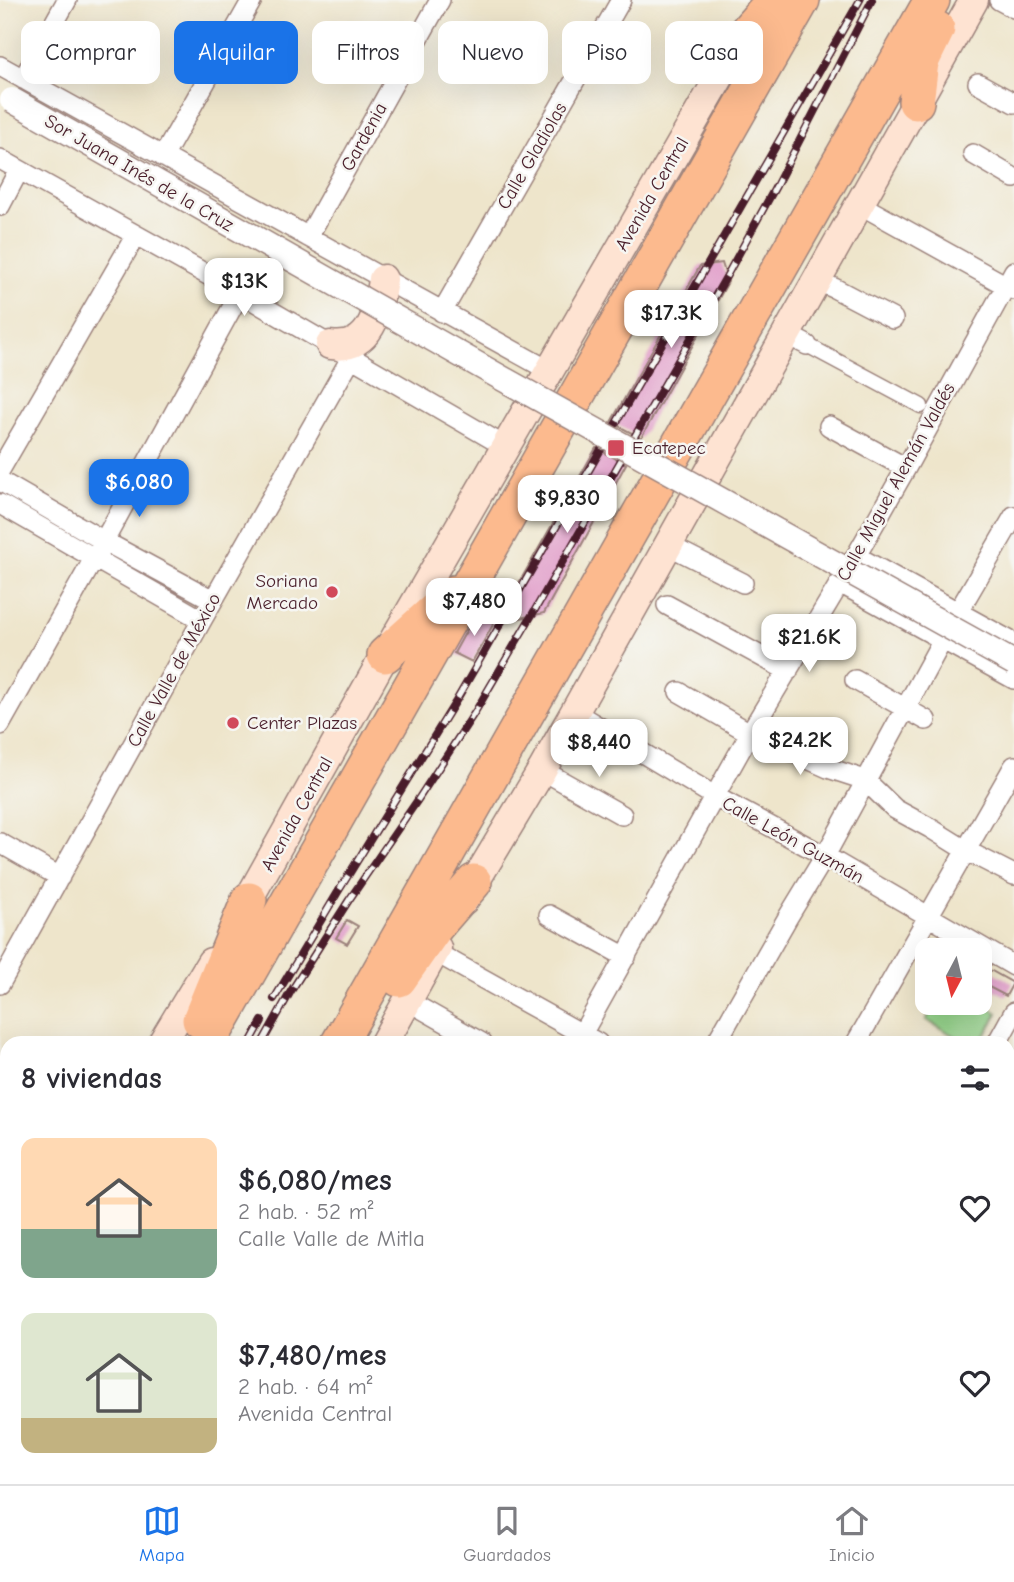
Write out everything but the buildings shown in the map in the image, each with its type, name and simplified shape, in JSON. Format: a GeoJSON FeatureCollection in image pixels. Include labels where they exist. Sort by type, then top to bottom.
{"type":"FeatureCollection","features":[{"type":"Feature","properties":{"kind":"highway"},"geometry":{"type":"LineString","coordinates":[[756,21],[774,0]]}},
{"type":"Feature","properties":{"kind":"highway","name":"Avenida Central"},"geometry":{"type":"LineString","coordinates":[[212,1036],[802,0]]}},
{"type":"Feature","properties":{"kind":"highway"},"geometry":{"type":"LineString","coordinates":[[343,1036],[932,0]]}},
{"type":"Feature","properties":{"kind":"highway"},"geometry":{"type":"LineString","coordinates":[[916,102],[921,61],[951,0]]}},
{"type":"Feature","properties":{"kind":"highway"},"geometry":{"type":"LineString","coordinates":[[385,655],[475,574]]}},
{"type":"Feature","properties":{"kind":"highway"},"geometry":{"type":"LineString","coordinates":[[352,1036],[382,1004],[436,926],[474,882]]}},
{"type":"Feature","properties":{"kind":"highway"},"geometry":{"type":"LineString","coordinates":[[194,1036],[248,900]]}},
{"type":"Feature","properties":{"kind":"main road","name":"Avenida Central"},"geometry":{"type":"LineString","coordinates":[[751,21],[763,0]]}},
{"type":"Feature","properties":{"kind":"main road"},"geometry":{"type":"LineString","coordinates":[[388,1036],[668,545],[796,339],[815,280],[974,0]]}},
{"type":"Feature","properties":{"kind":"main road","name":"Avenida Central"},"geometry":{"type":"LineString","coordinates":[[166,1036],[248,900],[385,655],[715,84]]}},
{"type":"Feature","properties":{"kind":"main road"},"geometry":{"type":"LineString","coordinates":[[340,352],[344,347],[358,341],[371,326],[380,306],[383,279]]}},
{"type":"Feature","properties":{"kind":"street"},"geometry":{"type":"LineString","coordinates":[[12,91],[67,0]]}},
{"type":"Feature","properties":{"kind":"street"},"geometry":{"type":"LineString","coordinates":[[163,157],[252,0]]}},
{"type":"Feature","properties":{"kind":"street","name":"Gardenia"},"geometry":{"type":"LineString","coordinates":[[308,237],[440,0]]}},
{"type":"Feature","properties":{"kind":"street","name":"Calle Gladiolas"},"geometry":{"type":"LineString","coordinates":[[442,312],[621,0]]}},
{"type":"Feature","properties":{"kind":"street"},"geometry":{"type":"LineString","coordinates":[[999,0],[1014,8]]}},
{"type":"Feature","properties":{"kind":"street"},"geometry":{"type":"LineString","coordinates":[[0,66],[12,91],[163,157],[550,371]]}},
{"type":"Feature","properties":{"kind":"street"},"geometry":{"type":"LineString","coordinates":[[978,83],[1014,103]]}},
{"type":"Feature","properties":{"kind":"street","name":"Sor Juana Inés de la Cruz"},"geometry":{"type":"LineString","coordinates":[[12,91],[498,376],[1014,663]]}},
{"type":"Feature","properties":{"kind":"street"},"geometry":{"type":"LineString","coordinates":[[973,154],[1014,178]]}},
{"type":"Feature","properties":{"kind":"street"},"geometry":{"type":"LineString","coordinates":[[0,159],[240,293],[506,447]]}},
{"type":"Feature","properties":{"kind":"street"},"geometry":{"type":"LineString","coordinates":[[0,206],[19,170]]}},
{"type":"Feature","properties":{"kind":"street"},"geometry":{"type":"LineString","coordinates":[[859,204],[1011,282]]}},
{"type":"Feature","properties":{"kind":"street"},"geometry":{"type":"LineString","coordinates":[[0,470],[136,235]]}},
{"type":"Feature","properties":{"kind":"street"},"geometry":{"type":"LineString","coordinates":[[815,280],[893,319]]}},
{"type":"Feature","properties":{"kind":"street","name":"Calle Miguel Alemán Valdés"},"geometry":{"type":"LineString","coordinates":[[588,1036],[626,957],[750,733],[906,468],[928,409],[1011,282]]}},
{"type":"Feature","properties":{"kind":"street"},"geometry":{"type":"LineString","coordinates":[[0,725],[240,293]]}},
{"type":"Feature","properties":{"kind":"street"},"geometry":{"type":"LineString","coordinates":[[796,339],[928,409]]}},
{"type":"Feature","properties":{"kind":"street","name":"Calle Valle de México"},"geometry":{"type":"LineString","coordinates":[[0,984],[213,600],[340,352]]}},
{"type":"Feature","properties":{"kind":"street"},"geometry":{"type":"LineString","coordinates":[[828,426],[906,468]]}},
{"type":"Feature","properties":{"kind":"street"},"geometry":{"type":"LineString","coordinates":[[0,481],[213,600]]}},
{"type":"Feature","properties":{"kind":"street"},"geometry":{"type":"LineString","coordinates":[[0,505],[202,620]]}},
{"type":"Feature","properties":{"kind":"street"},"geometry":{"type":"LineString","coordinates":[[958,612],[1014,516]]}},
{"type":"Feature","properties":{"kind":"street"},"geometry":{"type":"LineString","coordinates":[[668,545],[743,583]]}},
{"type":"Feature","properties":{"kind":"street"},"geometry":{"type":"LineString","coordinates":[[856,556],[1014,643]]}},
{"type":"Feature","properties":{"kind":"street"},"geometry":{"type":"LineString","coordinates":[[840,583],[1014,679]]}},
{"type":"Feature","properties":{"kind":"street"},"geometry":{"type":"LineString","coordinates":[[667,605],[788,671]]}},
{"type":"Feature","properties":{"kind":"street"},"geometry":{"type":"LineString","coordinates":[[720,1036],[825,856],[943,639]]}},
{"type":"Feature","properties":{"kind":"street"},"geometry":{"type":"LineString","coordinates":[[855,680],[926,720]]}},
{"type":"Feature","properties":{"kind":"street"},"geometry":{"type":"LineString","coordinates":[[679,692],[750,733],[828,768],[865,780],[895,809],[1014,875]]}},
{"type":"Feature","properties":{"kind":"street","name":"Calle León Guzmán"},"geometry":{"type":"LineString","coordinates":[[574,712],[716,797],[825,856],[1014,966]]}},
{"type":"Feature","properties":{"kind":"street"},"geometry":{"type":"LineString","coordinates":[[860,1036],[1014,766]]}},
{"type":"Feature","properties":{"kind":"street"},"geometry":{"type":"LineString","coordinates":[[542,770],[622,815]]}},
{"type":"Feature","properties":{"kind":"street"},"geometry":{"type":"LineString","coordinates":[[0,843],[60,877]]}},
{"type":"Feature","properties":{"kind":"street"},"geometry":{"type":"LineString","coordinates":[[549,915],[626,957]]}},
{"type":"Feature","properties":{"kind":"street"},"geometry":{"type":"LineString","coordinates":[[435,952],[579,1036]]}},
{"type":"Feature","properties":{"kind":"street"},"geometry":{"type":"LineString","coordinates":[[408,1001],[470,1036]]}},
{"type":"Feature","properties":{"kind":"street"},"geometry":{"type":"LineString","coordinates":[[1006,1036],[1014,1012]]}},
{"type":"Feature","properties":{"kind":"green space"},"geometry":{"type":"Polygon","coordinates":[[[992,1010],[998,1013],[985,1036],[955,1036],[926,1020],[929,1015],[992,1015],[992,1010]]]}},
{"type":"Feature","properties":{"kind":"railway"},"geometry":{"type":"LineString","coordinates":[[274,999],[456,701],[860,0]]}},
{"type":"Feature","properties":{"kind":"railway"},"geometry":{"type":"LineString","coordinates":[[266,1036],[349,900],[475,712],[532,615],[726,277],[872,0]]}},
{"type":"Feature","properties":{"kind":"railway"},"geometry":{"type":"LineString","coordinates":[[254,1036],[262,1021]]}},
{"type":"Feature","properties":{"kind":"place","name":"Ecatepec"},"geometry":{"type":"Point","coordinates":[616,448]}},
{"type":"Feature","properties":{"kind":"place","name":"Soriana Mercado"},"geometry":{"type":"Point","coordinates":[332,592]}},
{"type":"Feature","properties":{"kind":"place","name":"Center Plazas"},"geometry":{"type":"Point","coordinates":[233,723]}}]}
